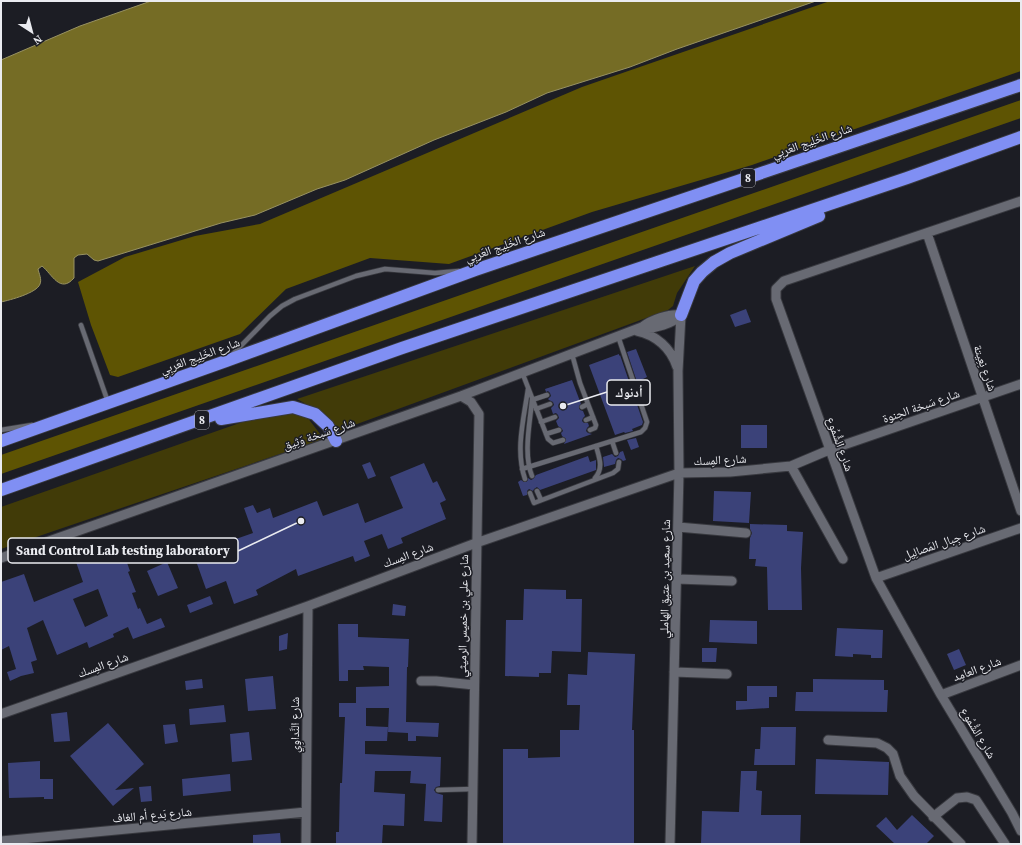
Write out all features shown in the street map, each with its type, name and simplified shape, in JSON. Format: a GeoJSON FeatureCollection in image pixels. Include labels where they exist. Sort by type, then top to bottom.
{"type":"FeatureCollection","features":[{"type":"Feature","properties":{"kind":"highway","name":"شارع الخَلِيج العَربِي"},"geometry":{"type":"LineString","coordinates":[[1,441],[475,270],[1021,85]]}},
{"type":"Feature","properties":{"kind":"highway","name":"8"},"geometry":{"type":"LineString","coordinates":[[1,490],[402,348],[907,178],[1021,137]]}},
{"type":"Feature","properties":{"kind":"highway"},"geometry":{"type":"LineString","coordinates":[[681,315],[694,281],[714,262],[752,243],[907,178]]}},
{"type":"Feature","properties":{"kind":"highway"},"geometry":{"type":"LineString","coordinates":[[188,424],[293,407],[315,414],[328,426],[336,441]]}},
{"type":"Feature","properties":{"kind":"street","name":"شارع الشُّمُوع"},"geometry":{"type":"LineString","coordinates":[[1021,201],[784,281],[776,290],[776,299],[876,578],[940,695],[1021,830]]}},
{"type":"Feature","properties":{"kind":"street","name":"شارع نِعِيتة"},"geometry":{"type":"LineString","coordinates":[[927,233],[1021,511]]}},
{"type":"Feature","properties":{"kind":"street","name":"شارع سَبخة وَثِيق"},"geometry":{"type":"LineString","coordinates":[[1,558],[336,441],[461,396],[642,327],[650,328],[674,320],[681,315]]}},
{"type":"Feature","properties":{"kind":"street","name":"شارع سعيد بن عتيق الهاملي"},"geometry":{"type":"LineString","coordinates":[[670,844],[679,473],[678,371],[681,315]]}},
{"type":"Feature","properties":{"kind":"street"},"geometry":{"type":"LineString","coordinates":[[633,331],[653,337],[662,343],[672,356],[678,371]]}},
{"type":"Feature","properties":{"kind":"street","name":"شارع سَبخة الحِنوة"},"geometry":{"type":"LineString","coordinates":[[829,450],[1021,384]]}},
{"type":"Feature","properties":{"kind":"street","name":"شارع علي بن خميس الرميثي"},"geometry":{"type":"LineString","coordinates":[[461,396],[471,402],[479,414],[472,844]]}},
{"type":"Feature","properties":{"kind":"street","name":"شارع المِسك"},"geometry":{"type":"LineString","coordinates":[[1,714],[308,606],[476,543],[679,473],[730,472],[791,466],[829,450]]}},
{"type":"Feature","properties":{"kind":"street"},"geometry":{"type":"LineString","coordinates":[[791,466],[843,559]]}},
{"type":"Feature","properties":{"kind":"street"},"geometry":{"type":"LineString","coordinates":[[678,527],[746,533]]}},
{"type":"Feature","properties":{"kind":"street","name":"شارع جِبال المَصالِيل"},"geometry":{"type":"LineString","coordinates":[[876,578],[1021,528]]}},
{"type":"Feature","properties":{"kind":"street"},"geometry":{"type":"LineString","coordinates":[[677,579],[732,581]]}},
{"type":"Feature","properties":{"kind":"street","name":"شارع النَّداوِي"},"geometry":{"type":"LineString","coordinates":[[306,844],[308,606]]}},
{"type":"Feature","properties":{"kind":"street","name":"شارع العامِد"},"geometry":{"type":"LineString","coordinates":[[940,695],[1021,665]]}},
{"type":"Feature","properties":{"kind":"street"},"geometry":{"type":"LineString","coordinates":[[674,672],[727,674]]}},
{"type":"Feature","properties":{"kind":"street"},"geometry":{"type":"LineString","coordinates":[[421,681],[474,685]]}},
{"type":"Feature","properties":{"kind":"street"},"geometry":{"type":"LineString","coordinates":[[828,740],[877,743],[887,748],[893,754],[900,776],[914,796],[961,844]]}},
{"type":"Feature","properties":{"kind":"street"},"geometry":{"type":"LineString","coordinates":[[933,817],[957,798],[967,796],[976,800],[1005,844]]}},
{"type":"Feature","properties":{"kind":"street"},"geometry":{"type":"LineString","coordinates":[[1012,813],[1021,810]]}},
{"type":"Feature","properties":{"kind":"street","name":"شارع بَدع أم الغاف"},"geometry":{"type":"LineString","coordinates":[[1,841],[306,812]]}},
{"type":"Feature","properties":{"kind":"lane"},"geometry":{"type":"LineString","coordinates":[[226,361],[270,316],[282,306],[295,299],[356,276],[385,269],[435,273],[475,270]]}},
{"type":"Feature","properties":{"kind":"lane"},"geometry":{"type":"LineString","coordinates":[[81,325],[108,403]]}},
{"type":"Feature","properties":{"kind":"lane"},"geometry":{"type":"LineString","coordinates":[[522,469],[640,432],[645,428],[647,425],[618,336]]}},
{"type":"Feature","properties":{"kind":"lane"},"geometry":{"type":"LineString","coordinates":[[572,354],[580,383],[596,425],[595,428],[590,430]]}},
{"type":"Feature","properties":{"kind":"lane"},"geometry":{"type":"LineString","coordinates":[[522,372],[546,434],[551,442],[563,440]]}},
{"type":"Feature","properties":{"kind":"lane"},"geometry":{"type":"LineString","coordinates":[[574,385],[580,383]]}},
{"type":"Feature","properties":{"kind":"lane"},"geometry":{"type":"LineString","coordinates":[[525,479],[522,469],[520,448],[528,389]]}},
{"type":"Feature","properties":{"kind":"lane"},"geometry":{"type":"LineString","coordinates":[[577,394],[584,392]]}},
{"type":"Feature","properties":{"kind":"lane"},"geometry":{"type":"LineString","coordinates":[[532,400],[547,395]]}},
{"type":"Feature","properties":{"kind":"lane"},"geometry":{"type":"LineString","coordinates":[[532,400],[527,454],[532,476]]}},
{"type":"Feature","properties":{"kind":"lane"},"geometry":{"type":"LineString","coordinates":[[536,409],[550,404]]}},
{"type":"Feature","properties":{"kind":"lane"},"geometry":{"type":"LineString","coordinates":[[582,407],[588,404]]}},
{"type":"Feature","properties":{"kind":"lane"},"geometry":{"type":"LineString","coordinates":[[541,422],[555,417]]}},
{"type":"Feature","properties":{"kind":"lane"},"geometry":{"type":"LineString","coordinates":[[586,420],[593,417]]}},
{"type":"Feature","properties":{"kind":"lane"},"geometry":{"type":"LineString","coordinates":[[1,430],[65,418]]}},
{"type":"Feature","properties":{"kind":"lane"},"geometry":{"type":"LineString","coordinates":[[546,434],[559,430]]}},
{"type":"Feature","properties":{"kind":"lane"},"geometry":{"type":"LineString","coordinates":[[612,441],[616,453]]}},
{"type":"Feature","properties":{"kind":"lane"},"geometry":{"type":"LineString","coordinates":[[594,479],[600,473],[601,469],[596,446]]}},
{"type":"Feature","properties":{"kind":"lane"},"geometry":{"type":"LineString","coordinates":[[530,493],[534,503],[616,471],[619,462]]}},
{"type":"Feature","properties":{"kind":"lane"},"geometry":{"type":"LineString","coordinates":[[538,491],[541,500]]}},
{"type":"Feature","properties":{"kind":"lane"},"geometry":{"type":"LineString","coordinates":[[438,790],[473,789]]}},
{"type":"Feature","properties":{"kind":"shaded area"},"geometry":{"type":"Polygon","coordinates":[[[151,1],[816,1],[677,49],[630,67],[547,93],[506,112],[434,140],[345,180],[317,189],[255,215],[221,223],[98,261],[94,260],[87,254],[78,255],[74,258],[74,278],[64,284],[56,281],[42,266],[38,269],[41,280],[38,287],[23,296],[1,302],[1,60],[80,26],[151,1]]]}},
{"type":"Feature","properties":{"kind":"shaded area"},"geometry":{"type":"Polygon","coordinates":[[[830,1],[1021,1],[1021,71],[752,165],[592,212],[449,264],[370,258],[286,289],[240,334],[118,377],[110,375],[91,325],[78,282],[125,257],[195,236],[260,224],[582,87],[830,1]]]}},
{"type":"Feature","properties":{"kind":"shaded area"},"geometry":{"type":"Polygon","coordinates":[[[1021,100],[1021,118],[1,474],[1,455],[1021,100]]]}},
{"type":"Feature","properties":{"kind":"shaded area"},"geometry":{"type":"Polygon","coordinates":[[[695,266],[677,293],[673,306],[668,310],[338,431],[314,409],[297,399],[695,266]]]}},
{"type":"Feature","properties":{"kind":"shaded area"},"geometry":{"type":"Polygon","coordinates":[[[292,412],[307,417],[324,439],[1,549],[1,507],[265,414],[292,412]]]}},
{"type":"Feature","properties":{"kind":"building"},"geometry":{"type":"Polygon","coordinates":[[[746,309],[751,322],[735,327],[730,315],[746,309]]]}},
{"type":"Feature","properties":{"kind":"building"},"geometry":{"type":"Polygon","coordinates":[[[636,349],[647,377],[637,382],[627,352],[636,349]]]}},
{"type":"Feature","properties":{"kind":"building"},"geometry":{"type":"Polygon","coordinates":[[[619,354],[643,422],[642,425],[632,429],[633,431],[615,435],[589,365],[619,354]]]}},
{"type":"Feature","properties":{"kind":"building"},"geometry":{"type":"Polygon","coordinates":[[[572,380],[581,404],[579,408],[583,411],[585,416],[582,421],[584,423],[588,423],[589,426],[586,431],[592,434],[564,444],[566,439],[562,436],[561,433],[563,431],[558,426],[556,421],[559,418],[558,415],[556,413],[553,414],[551,408],[554,405],[553,402],[548,399],[551,396],[550,393],[548,391],[546,392],[545,389],[572,380]]]}},
{"type":"Feature","properties":{"kind":"building"},"geometry":{"type":"Polygon","coordinates":[[[741,425],[767,425],[767,448],[741,448],[741,425]]]}},
{"type":"Feature","properties":{"kind":"building"},"geometry":{"type":"Polygon","coordinates":[[[636,438],[639,447],[631,450],[627,440],[636,438]]]}},
{"type":"Feature","properties":{"kind":"building"},"geometry":{"type":"Polygon","coordinates":[[[623,451],[626,460],[623,461],[618,458],[615,464],[604,467],[603,457],[612,454],[615,457],[623,451]]]}},
{"type":"Feature","properties":{"kind":"building"},"geometry":{"type":"Polygon","coordinates":[[[588,456],[590,462],[596,460],[596,470],[540,490],[537,487],[533,491],[529,489],[527,491],[527,495],[523,496],[518,482],[521,480],[526,482],[528,478],[531,480],[536,475],[588,456]]]}},
{"type":"Feature","properties":{"kind":"building"},"geometry":{"type":"Polygon","coordinates":[[[370,462],[376,476],[368,479],[362,465],[370,462]]]}},
{"type":"Feature","properties":{"kind":"building"},"geometry":{"type":"Polygon","coordinates":[[[424,463],[433,483],[437,481],[446,500],[440,503],[446,519],[401,538],[403,543],[388,549],[382,534],[364,541],[370,556],[355,562],[353,556],[298,576],[296,569],[256,590],[258,595],[234,604],[226,581],[206,589],[196,561],[235,546],[233,540],[253,533],[244,508],[253,505],[257,513],[270,508],[273,518],[317,501],[323,516],[358,503],[365,523],[403,508],[390,477],[424,463]]]}},
{"type":"Feature","properties":{"kind":"building"},"geometry":{"type":"Polygon","coordinates":[[[714,491],[751,492],[749,523],[713,521],[714,491]]]}},
{"type":"Feature","properties":{"kind":"building"},"geometry":{"type":"Polygon","coordinates":[[[750,524],[787,525],[787,531],[803,532],[801,568],[802,610],[768,610],[767,567],[755,566],[756,559],[749,559],[750,538],[752,533],[750,524]]]}},
{"type":"Feature","properties":{"kind":"building"},"geometry":{"type":"Polygon","coordinates":[[[121,546],[130,571],[128,572],[136,592],[132,593],[138,609],[140,608],[147,624],[161,618],[165,627],[133,639],[128,627],[113,634],[114,637],[89,648],[87,642],[57,655],[43,620],[27,628],[37,660],[31,662],[34,673],[21,676],[10,681],[7,672],[16,669],[9,646],[1,650],[1,582],[24,574],[34,602],[83,582],[76,562],[121,546]],[[98,589],[73,599],[85,627],[108,616],[98,589]]]}},
{"type":"Feature","properties":{"kind":"building"},"geometry":{"type":"Polygon","coordinates":[[[167,562],[178,588],[158,596],[147,571],[167,562]]]}},
{"type":"Feature","properties":{"kind":"building"},"geometry":{"type":"Polygon","coordinates":[[[524,589],[566,590],[566,599],[582,599],[581,652],[552,651],[551,673],[539,673],[539,677],[505,676],[506,620],[523,620],[524,589]]]}},
{"type":"Feature","properties":{"kind":"building"},"geometry":{"type":"Polygon","coordinates":[[[210,596],[213,604],[190,613],[187,605],[210,596]]]}},
{"type":"Feature","properties":{"kind":"building"},"geometry":{"type":"Polygon","coordinates":[[[393,604],[406,606],[405,616],[392,615],[393,604]]]}},
{"type":"Feature","properties":{"kind":"building"},"geometry":{"type":"Polygon","coordinates":[[[710,620],[757,621],[757,644],[709,642],[710,620]]]}},
{"type":"Feature","properties":{"kind":"building"},"geometry":{"type":"Polygon","coordinates":[[[338,624],[358,624],[358,637],[409,639],[406,722],[439,723],[438,737],[416,736],[416,741],[408,741],[408,733],[388,732],[389,708],[366,708],[366,726],[388,727],[387,741],[365,741],[365,754],[441,757],[440,786],[436,787],[434,790],[436,793],[443,795],[442,822],[424,821],[426,784],[410,783],[411,771],[375,771],[374,792],[405,794],[404,826],[383,825],[382,844],[336,844],[336,832],[339,832],[340,783],[342,783],[345,717],[339,717],[339,703],[356,703],[356,687],[389,686],[389,667],[363,666],[364,670],[348,670],[348,681],[339,681],[338,624]]]}},
{"type":"Feature","properties":{"kind":"building"},"geometry":{"type":"Polygon","coordinates":[[[837,628],[883,630],[882,658],[871,658],[871,655],[853,654],[853,657],[835,656],[837,628]]]}},
{"type":"Feature","properties":{"kind":"building"},"geometry":{"type":"Polygon","coordinates":[[[288,633],[287,649],[279,651],[279,636],[288,633]]]}},
{"type":"Feature","properties":{"kind":"building"},"geometry":{"type":"Polygon","coordinates":[[[702,648],[717,648],[716,662],[702,662],[702,648]]]}},
{"type":"Feature","properties":{"kind":"building"},"geometry":{"type":"Polygon","coordinates":[[[959,649],[966,665],[954,670],[947,654],[959,649]]]}},
{"type":"Feature","properties":{"kind":"building"},"geometry":{"type":"Polygon","coordinates":[[[588,652],[635,654],[632,730],[634,730],[634,844],[503,844],[503,749],[528,749],[528,758],[560,757],[560,730],[579,730],[580,705],[567,705],[568,674],[587,675],[588,652]]]}},
{"type":"Feature","properties":{"kind":"building"},"geometry":{"type":"Polygon","coordinates":[[[273,676],[276,709],[248,711],[245,679],[273,676]]]}},
{"type":"Feature","properties":{"kind":"building"},"geometry":{"type":"Polygon","coordinates":[[[202,679],[203,688],[186,690],[185,681],[202,679]]]}},
{"type":"Feature","properties":{"kind":"building"},"geometry":{"type":"Polygon","coordinates":[[[813,679],[884,680],[884,690],[888,690],[887,712],[795,711],[796,692],[813,692],[813,679]]]}},
{"type":"Feature","properties":{"kind":"building"},"geometry":{"type":"Polygon","coordinates":[[[747,686],[777,686],[777,697],[769,697],[769,708],[736,710],[736,701],[747,701],[747,686]]]}},
{"type":"Feature","properties":{"kind":"building"},"geometry":{"type":"Polygon","coordinates":[[[224,705],[226,722],[190,725],[189,709],[224,705]]]}},
{"type":"Feature","properties":{"kind":"building"},"geometry":{"type":"Polygon","coordinates":[[[67,712],[70,741],[54,742],[51,714],[67,712]]]}},
{"type":"Feature","properties":{"kind":"building"},"geometry":{"type":"Polygon","coordinates":[[[108,723],[144,764],[115,790],[134,788],[113,806],[70,756],[108,723]]]}},
{"type":"Feature","properties":{"kind":"building"},"geometry":{"type":"Polygon","coordinates":[[[175,724],[178,742],[165,744],[163,725],[175,724]]]}},
{"type":"Feature","properties":{"kind":"building"},"geometry":{"type":"Polygon","coordinates":[[[761,727],[796,727],[795,765],[754,765],[755,749],[760,749],[761,727]]]}},
{"type":"Feature","properties":{"kind":"building"},"geometry":{"type":"Polygon","coordinates":[[[249,732],[252,760],[232,762],[230,734],[249,732]]]}},
{"type":"Feature","properties":{"kind":"building"},"geometry":{"type":"Polygon","coordinates":[[[816,759],[889,762],[888,795],[815,794],[816,759]]]}},
{"type":"Feature","properties":{"kind":"building"},"geometry":{"type":"Polygon","coordinates":[[[40,761],[40,779],[53,779],[53,799],[44,799],[44,797],[9,798],[8,763],[40,761]]]}},
{"type":"Feature","properties":{"kind":"building"},"geometry":{"type":"Polygon","coordinates":[[[741,771],[757,771],[756,790],[762,791],[761,815],[801,815],[800,844],[701,844],[702,811],[739,812],[741,771]]]}},
{"type":"Feature","properties":{"kind":"building"},"geometry":{"type":"Polygon","coordinates":[[[230,774],[231,791],[183,796],[182,779],[230,774]]]}},
{"type":"Feature","properties":{"kind":"building"},"geometry":{"type":"Polygon","coordinates":[[[151,786],[152,801],[141,802],[139,787],[151,786]]]}},
{"type":"Feature","properties":{"kind":"building"},"geometry":{"type":"Polygon","coordinates":[[[912,815],[934,836],[926,844],[895,844],[876,826],[886,817],[897,830],[912,815]]]}},
{"type":"Feature","properties":{"kind":"building"},"geometry":{"type":"Polygon","coordinates":[[[280,833],[281,844],[253,844],[253,835],[280,833]]]}},
{"type":"Feature","properties":{"kind":"place","name":"أدنوك"},"geometry":{"type":"Point","coordinates":[563,406]}},
{"type":"Feature","properties":{"kind":"place","name":"Sand Control Lab testing laboratory"},"geometry":{"type":"Point","coordinates":[301,521]}}]}
